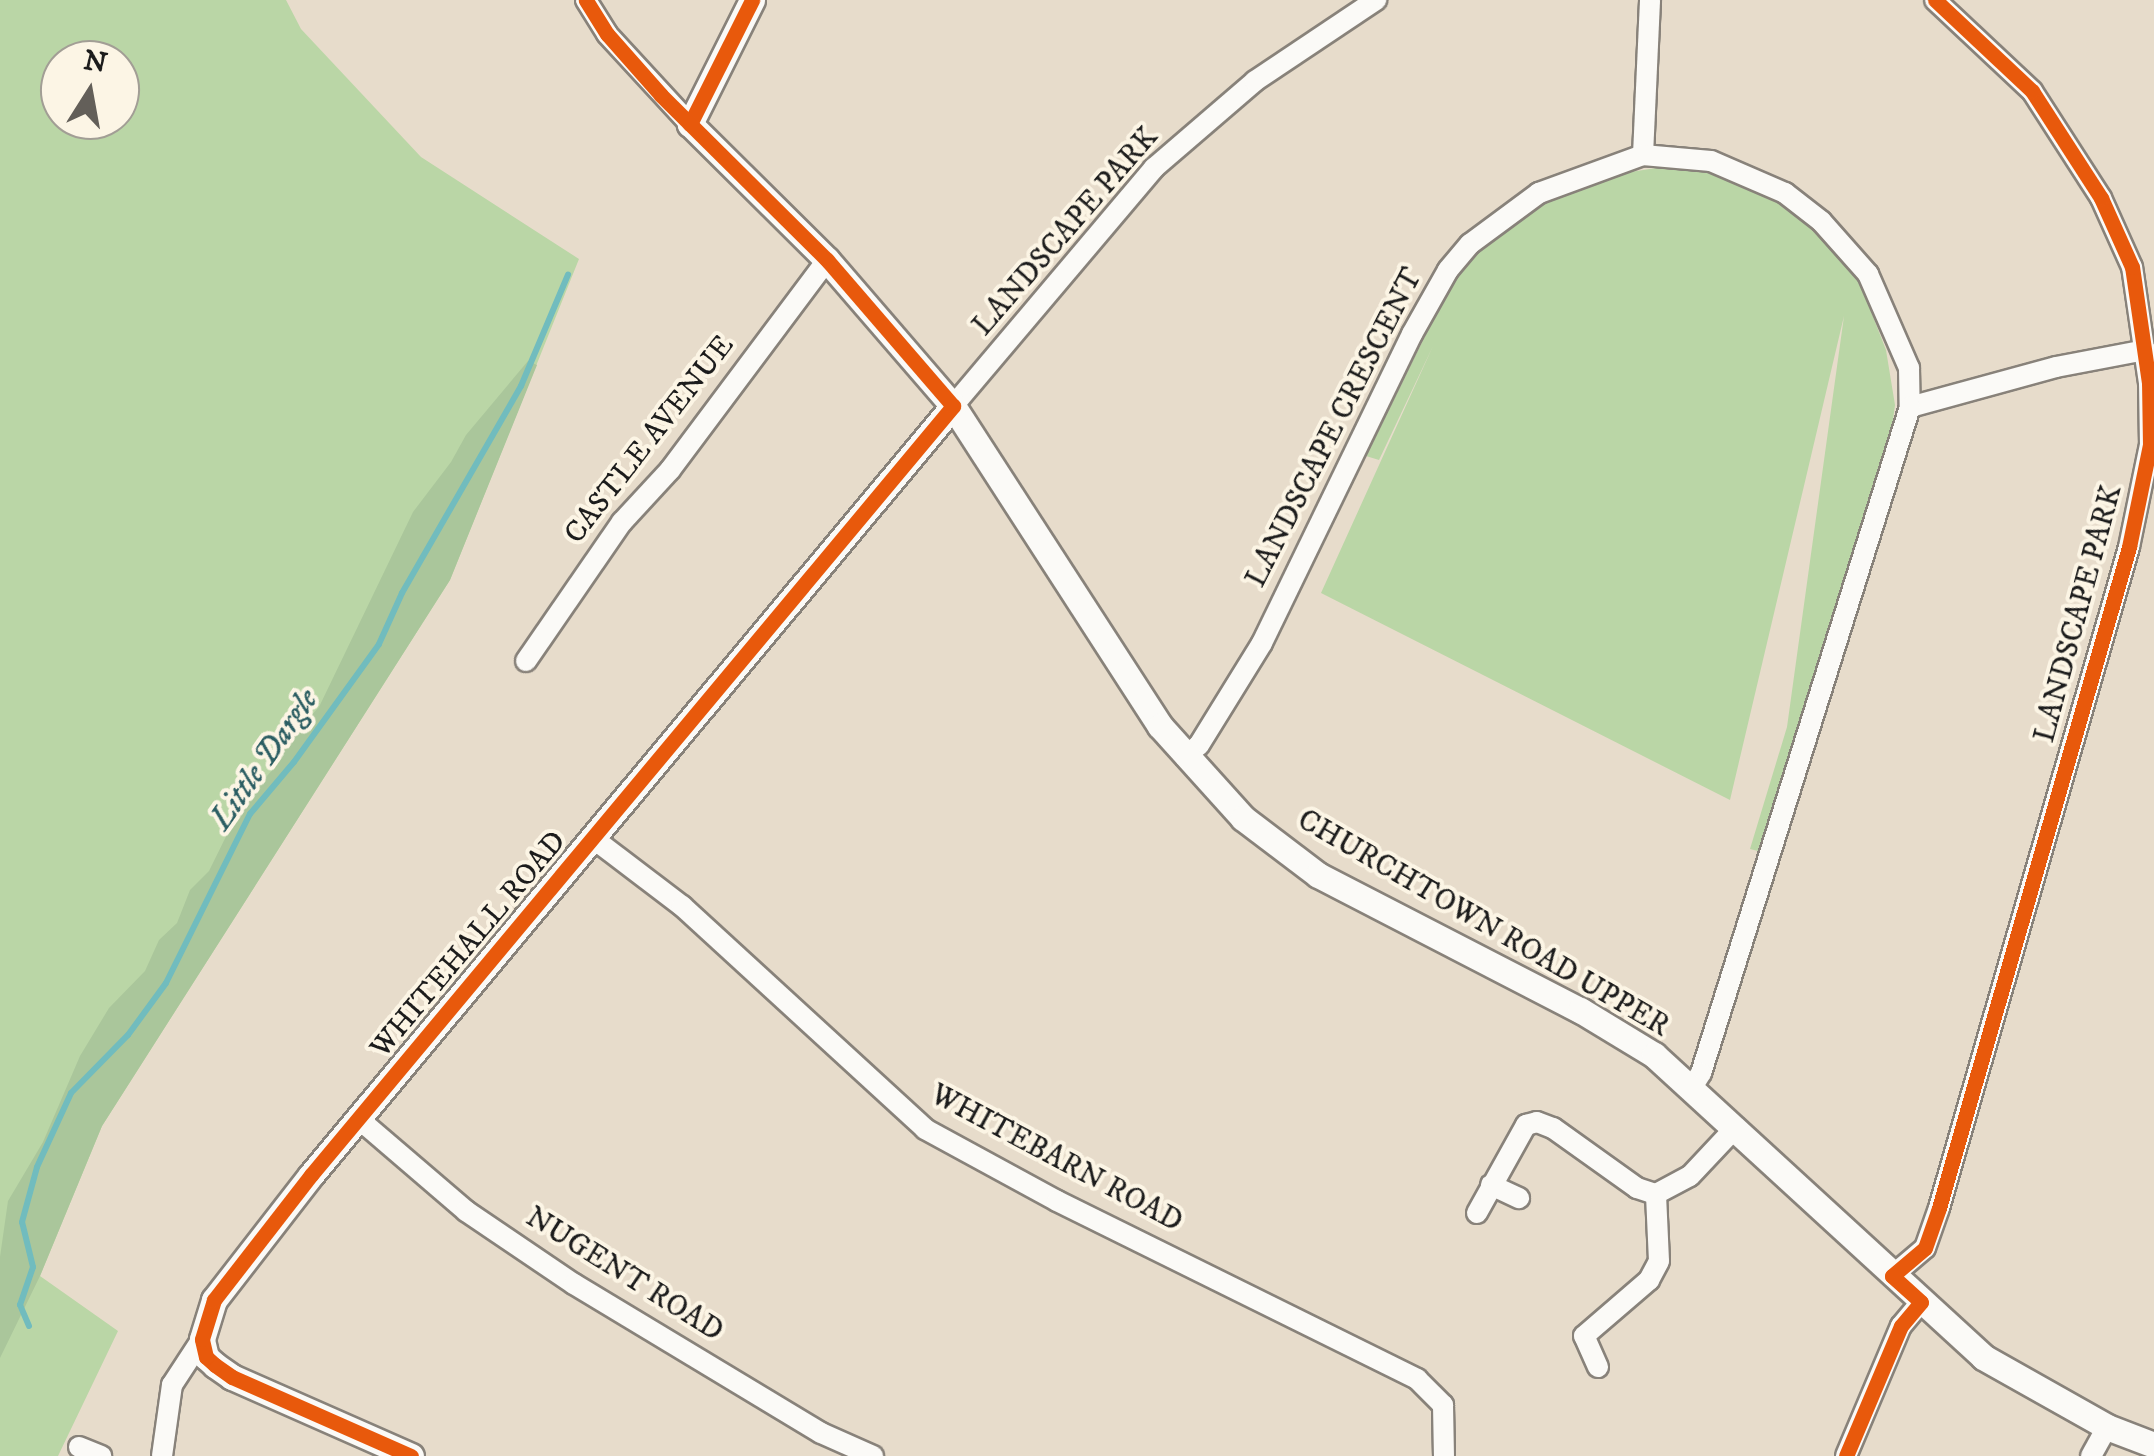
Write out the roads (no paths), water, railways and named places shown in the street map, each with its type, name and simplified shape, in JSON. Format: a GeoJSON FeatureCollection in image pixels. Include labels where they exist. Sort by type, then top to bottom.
{"type":"FeatureCollection","features":[{"type":"Feature","properties":{"kind":"street"},"geometry":{"type":"LineString","coordinates":[[586,0],[607,34],[690,124],[752,0]]}},
{"type":"Feature","properties":{"kind":"street","name":"LANDSCAPE PARK"},"geometry":{"type":"LineString","coordinates":[[953,406],[1154,168],[1255,81],[1376,0]]}},
{"type":"Feature","properties":{"kind":"street"},"geometry":{"type":"LineString","coordinates":[[1644,156],[1650,0]]}},
{"type":"Feature","properties":{"kind":"street","name":"LANDSCAPE PARK"},"geometry":{"type":"LineString","coordinates":[[1892,1276],[1925,1248],[1940,1208],[2129,547],[2150,445],[2145,350],[2132,267],[2101,198],[2032,91],[1935,0]]}},
{"type":"Feature","properties":{"kind":"street","name":"CHURCHTOWN ROAD UPPER"},"geometry":{"type":"LineString","coordinates":[[690,124],[827,260],[953,406],[1160,726],[1243,818],[1318,875],[1580,1010],[1654,1054],[1983,1357],[2107,1426],[2154,1445]]}},
{"type":"Feature","properties":{"kind":"street","name":"LANDSCAPE CRESCENT"},"geometry":{"type":"LineString","coordinates":[[1185,757],[1199,746],[1262,643],[1448,270],[1500,218],[1539,193],[1644,156],[1696,158],[1747,173],[1785,193],[1821,221],[1868,274],[1909,368],[1910,406],[1701,1073],[1691,1089]]}},
{"type":"Feature","properties":{"kind":"street","name":"CASTLE AVENUE"},"geometry":{"type":"LineString","coordinates":[[526,661],[622,522],[670,470],[827,260]]}},
{"type":"Feature","properties":{"kind":"street"},"geometry":{"type":"LineString","coordinates":[[1910,406],[2056,367],[2145,350]]}},
{"type":"Feature","properties":{"kind":"street","name":"WHITEHALL ROAD"},"geometry":{"type":"LineString","coordinates":[[202,1339],[214,1300],[953,406]]}},
{"type":"Feature","properties":{"kind":"street","name":"WHITEBARN ROAD"},"geometry":{"type":"LineString","coordinates":[[594,839],[682,906],[925,1130],[1057,1201],[1417,1379],[1443,1406],[1444,1456]]}},
{"type":"Feature","properties":{"kind":"street","name":"NUGENT ROAD"},"geometry":{"type":"LineString","coordinates":[[360,1120],[466,1211],[574,1284],[821,1433],[873,1456]]}},
{"type":"Feature","properties":{"kind":"street"},"geometry":{"type":"LineString","coordinates":[[1477,1213],[1518,1134],[1536,1122],[1553,1128],[1636,1188],[1656,1194],[1690,1176],[1736,1127]]}},
{"type":"Feature","properties":{"kind":"street"},"geometry":{"type":"LineString","coordinates":[[1491,1185],[1519,1198]]}},
{"type":"Feature","properties":{"kind":"street"},"geometry":{"type":"LineString","coordinates":[[1598,1368],[1584,1336],[1649,1280],[1659,1261],[1656,1194]]}},
{"type":"Feature","properties":{"kind":"street"},"geometry":{"type":"LineString","coordinates":[[1846,1456],[1901,1326],[1921,1302]]}},
{"type":"Feature","properties":{"kind":"street"},"geometry":{"type":"LineString","coordinates":[[162,1456],[172,1385],[202,1339]]}},
{"type":"Feature","properties":{"kind":"street"},"geometry":{"type":"LineString","coordinates":[[202,1339],[206,1357],[232,1377],[411,1456]]}},
{"type":"Feature","properties":{"kind":"street"},"geometry":{"type":"LineString","coordinates":[[2092,1456],[2107,1426]]}},
{"type":"Feature","properties":{"kind":"street"},"geometry":{"type":"LineString","coordinates":[[79,1447],[102,1456]]}},
{"type":"Feature","properties":{"kind":"waterway","name":"Little Dargle"},"geometry":{"type":"LineString","coordinates":[[29,1326],[20,1305],[33,1267],[22,1222],[37,1167],[71,1093],[128,1035],[166,983],[250,814],[294,762],[379,644],[402,593],[521,386],[568,275]]}}]}
